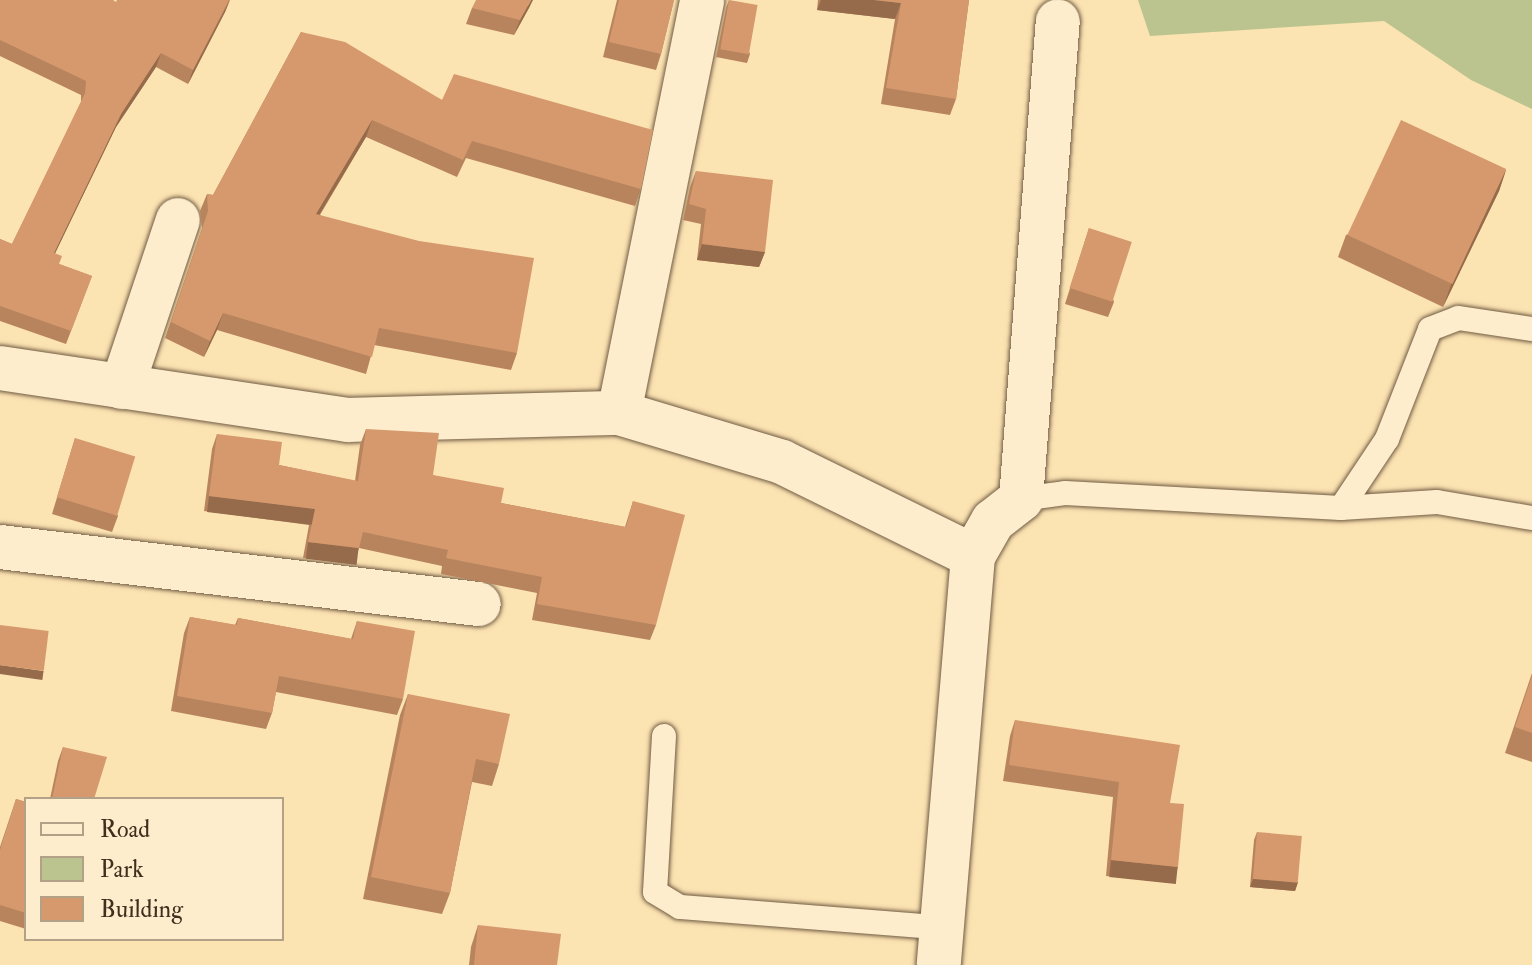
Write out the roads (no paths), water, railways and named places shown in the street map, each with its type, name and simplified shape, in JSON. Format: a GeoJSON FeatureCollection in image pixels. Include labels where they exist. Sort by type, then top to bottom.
{"type":"FeatureCollection","features":[{"type":"Feature","properties":{"kind":"street"},"geometry":{"type":"LineString","coordinates":[[619,413],[702,0]]}},
{"type":"Feature","properties":{"kind":"street"},"geometry":{"type":"LineString","coordinates":[[942,946],[973,556],[993,521],[1021,499],[1058,21]]}},
{"type":"Feature","properties":{"kind":"street"},"geometry":{"type":"LineString","coordinates":[[122,387],[178,220]]}},
{"type":"Feature","properties":{"kind":"street"},"geometry":{"type":"LineString","coordinates":[[0,368],[348,420],[619,413],[782,462],[973,556]]}},
{"type":"Feature","properties":{"kind":"street"},"geometry":{"type":"LineString","coordinates":[[0,547],[479,604]]}},
{"type":"Feature","properties":{"kind":"lane"},"geometry":{"type":"LineString","coordinates":[[1341,508],[1387,439],[1430,329],[1458,318],[1532,329]]}},
{"type":"Feature","properties":{"kind":"lane"},"geometry":{"type":"LineString","coordinates":[[1021,499],[1065,493],[1341,508],[1437,502],[1532,518]]}},
{"type":"Feature","properties":{"kind":"lane"},"geometry":{"type":"LineString","coordinates":[[664,736],[655,892],[680,907],[942,946]]}}]}
